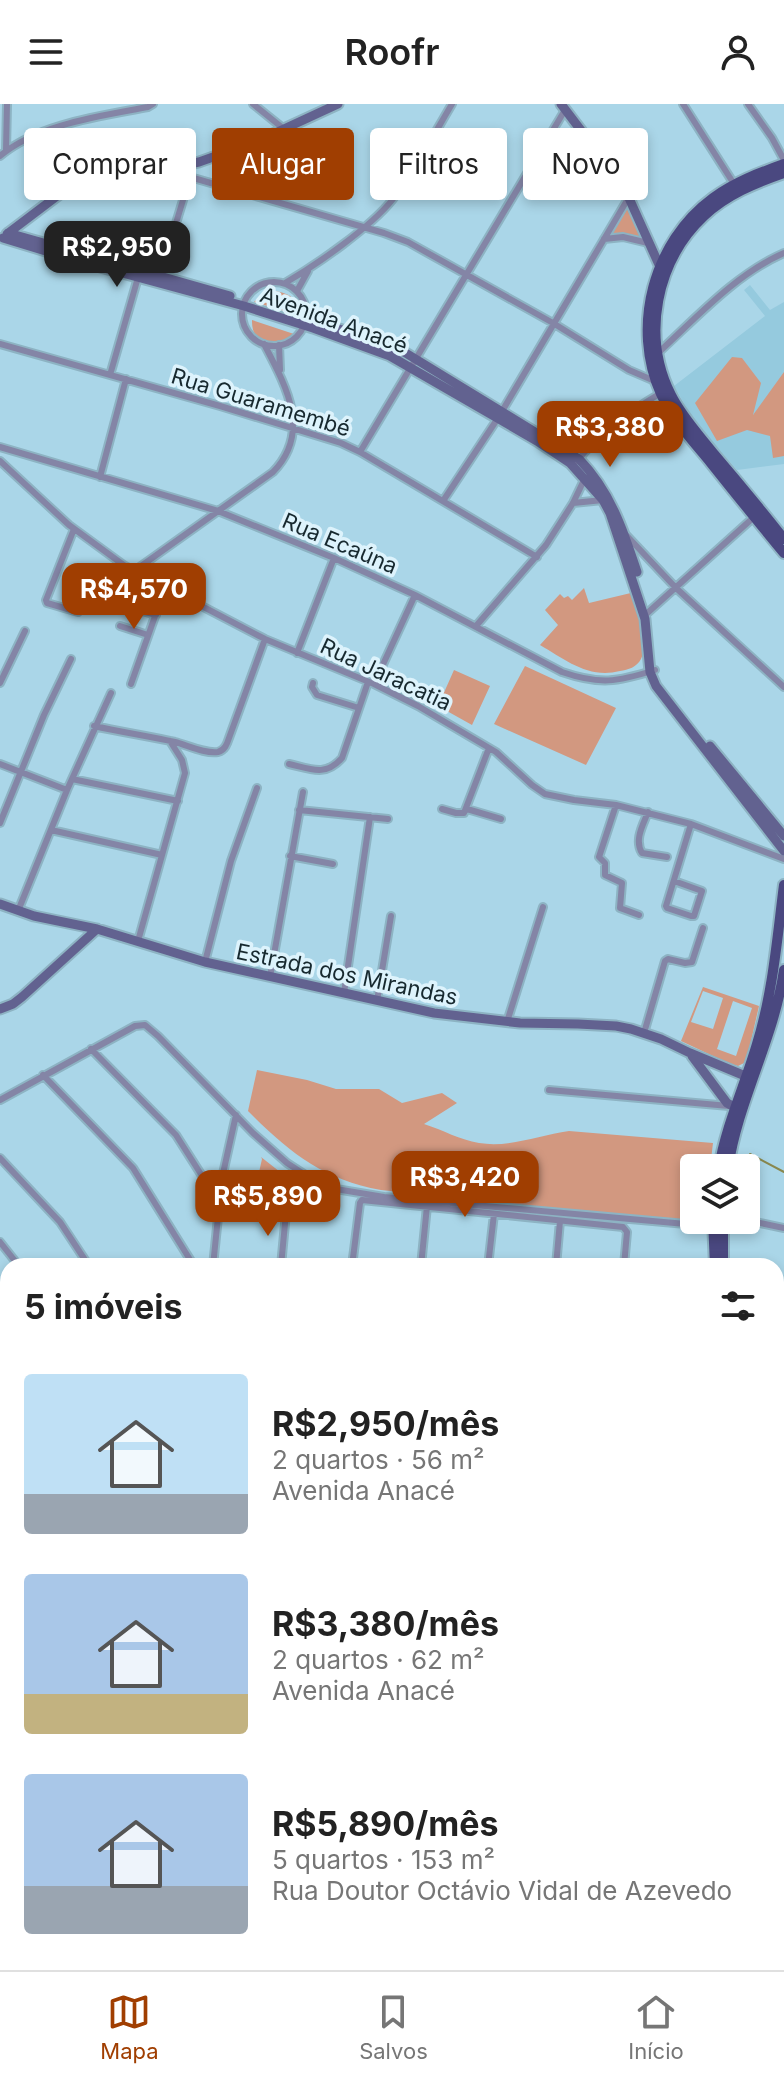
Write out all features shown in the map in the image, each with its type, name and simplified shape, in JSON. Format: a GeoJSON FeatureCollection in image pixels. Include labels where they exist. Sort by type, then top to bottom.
{"type":"FeatureCollection","features":[{"type":"Feature","properties":{"kind":"main road"},"geometry":{"type":"LineString","coordinates":[[784,162],[734,184],[710,200],[692,218],[675,239],[660,267],[647,319],[649,351],[659,388],[672,415],[784,553]]}},
{"type":"Feature","properties":{"kind":"main road"},"geometry":{"type":"LineString","coordinates":[[784,173],[722,201],[688,233],[673,257],[659,291],[655,312],[657,353],[667,386],[679,409],[784,539]]}},
{"type":"Feature","properties":{"kind":"main road"},"geometry":{"type":"LineString","coordinates":[[750,1078],[771,992],[784,885]]}},
{"type":"Feature","properties":{"kind":"main road"},"geometry":{"type":"LineString","coordinates":[[722,1154],[736,1108],[779,998],[784,970]]}},
{"type":"Feature","properties":{"kind":"main road"},"geometry":{"type":"LineString","coordinates":[[731,1154],[736,1108]]}},
{"type":"Feature","properties":{"kind":"main road"},"geometry":{"type":"LineString","coordinates":[[711,1234],[714,1258]]}},
{"type":"Feature","properties":{"kind":"main road"},"geometry":{"type":"LineString","coordinates":[[723,1234],[723,1258]]}},
{"type":"Feature","properties":{"kind":"street"},"geometry":{"type":"LineString","coordinates":[[3,153],[7,104]]}},
{"type":"Feature","properties":{"kind":"street"},"geometry":{"type":"LineString","coordinates":[[105,104],[109,114]]}},
{"type":"Feature","properties":{"kind":"street"},"geometry":{"type":"LineString","coordinates":[[59,128],[153,104]]}},
{"type":"Feature","properties":{"kind":"street"},"geometry":{"type":"LineString","coordinates":[[253,104],[283,128]]}},
{"type":"Feature","properties":{"kind":"street"},"geometry":{"type":"LineString","coordinates":[[289,128],[338,104]]}},
{"type":"Feature","properties":{"kind":"street"},"geometry":{"type":"LineString","coordinates":[[285,283],[297,291],[305,303],[305,322],[293,339],[279,345],[264,344],[248,333],[242,314],[244,304],[255,288],[264,283],[285,283],[310,268],[390,202],[452,104]]}},
{"type":"Feature","properties":{"kind":"street"},"geometry":{"type":"LineString","coordinates":[[683,104],[734,184]]}},
{"type":"Feature","properties":{"kind":"street"},"geometry":{"type":"LineString","coordinates":[[748,104],[772,138],[784,162]]}},
{"type":"Feature","properties":{"kind":"street"},"geometry":{"type":"LineString","coordinates":[[360,452],[562,106],[579,128]]}},
{"type":"Feature","properties":{"kind":"street"},"geometry":{"type":"LineString","coordinates":[[3,153],[24,142]]}},
{"type":"Feature","properties":{"kind":"street"},"geometry":{"type":"LineString","coordinates":[[196,179],[408,242],[553,323],[659,388],[603,434],[576,462]]}},
{"type":"Feature","properties":{"kind":"street"},"geometry":{"type":"LineString","coordinates":[[2,236],[51,200]]}},
{"type":"Feature","properties":{"kind":"street"},"geometry":{"type":"LineString","coordinates":[[160,276],[183,200]]}},
{"type":"Feature","properties":{"kind":"street"},"geometry":{"type":"LineString","coordinates":[[443,501],[500,415],[627,200]]}},
{"type":"Feature","properties":{"kind":"street"},"geometry":{"type":"LineString","coordinates":[[630,200],[660,267]]}},
{"type":"Feature","properties":{"kind":"street","name":"Avenida Anacé"},"geometry":{"type":"LineString","coordinates":[[2,236],[305,322],[413,363],[537,441],[590,470],[610,500],[647,614],[656,686],[667,695],[784,836]]}},
{"type":"Feature","properties":{"kind":"street"},"geometry":{"type":"LineString","coordinates":[[603,239],[623,237],[648,243]]}},
{"type":"Feature","properties":{"kind":"street"},"geometry":{"type":"LineString","coordinates":[[657,353],[747,275],[784,253]]}},
{"type":"Feature","properties":{"kind":"street"},"geometry":{"type":"LineString","coordinates":[[297,291],[310,268]]}},
{"type":"Feature","properties":{"kind":"street"},"geometry":{"type":"LineString","coordinates":[[110,375],[139,274]]}},
{"type":"Feature","properties":{"kind":"street","name":"Avenida Anacé"},"geometry":{"type":"LineString","coordinates":[[139,274],[160,276],[244,304]]}},
{"type":"Feature","properties":{"kind":"street","name":"Rua Guaramembé"},"geometry":{"type":"LineString","coordinates":[[0,344],[294,428],[360,452],[537,557]]}},
{"type":"Feature","properties":{"kind":"street"},"geometry":{"type":"LineString","coordinates":[[134,571],[273,472],[290,450],[294,428],[290,403],[280,373],[264,344]]}},
{"type":"Feature","properties":{"kind":"street"},"geometry":{"type":"LineString","coordinates":[[279,345],[280,373]]}},
{"type":"Feature","properties":{"kind":"street"},"geometry":{"type":"LineString","coordinates":[[100,477],[126,379]]}},
{"type":"Feature","properties":{"kind":"street","name":"Rua Ecaúna"},"geometry":{"type":"LineString","coordinates":[[0,447],[218,511],[415,595],[579,678],[618,681],[652,671]]}},
{"type":"Feature","properties":{"kind":"street","name":"Rua Jaracatia"},"geometry":{"type":"LineString","coordinates":[[0,461],[74,529],[134,571],[265,639],[418,706],[489,748],[545,794],[648,812],[691,824],[784,859]]}},
{"type":"Feature","properties":{"kind":"street","name":"Avenida Anacé"},"geometry":{"type":"LineString","coordinates":[[576,462],[603,500],[620,533]]}},
{"type":"Feature","properties":{"kind":"street"},"geometry":{"type":"LineString","coordinates":[[476,626],[537,557],[573,503],[585,478]]}},
{"type":"Feature","properties":{"kind":"street"},"geometry":{"type":"LineString","coordinates":[[573,503],[603,500]]}},
{"type":"Feature","properties":{"kind":"street"},"geometry":{"type":"LineString","coordinates":[[647,614],[754,517]]}},
{"type":"Feature","properties":{"kind":"street"},"geometry":{"type":"LineString","coordinates":[[74,529],[46,600],[47,603],[78,612]]}},
{"type":"Feature","properties":{"kind":"street"},"geometry":{"type":"LineString","coordinates":[[620,533],[784,687]]}},
{"type":"Feature","properties":{"kind":"street"},"geometry":{"type":"LineString","coordinates":[[297,653],[334,558]]}},
{"type":"Feature","properties":{"kind":"street"},"geometry":{"type":"LineString","coordinates":[[121,576],[112,600],[156,615]]}},
{"type":"Feature","properties":{"kind":"street"},"geometry":{"type":"LineString","coordinates":[[131,684],[165,588]]}},
{"type":"Feature","properties":{"kind":"street"},"geometry":{"type":"LineString","coordinates":[[289,764],[322,771],[329,770],[342,758],[359,708],[415,595]]}},
{"type":"Feature","properties":{"kind":"street"},"geometry":{"type":"LineString","coordinates":[[120,626],[148,635]]}},
{"type":"Feature","properties":{"kind":"street"},"geometry":{"type":"LineString","coordinates":[[0,683],[25,631]]}},
{"type":"Feature","properties":{"kind":"street"},"geometry":{"type":"LineString","coordinates":[[94,726],[217,752],[224,748],[229,738],[265,639]]}},
{"type":"Feature","properties":{"kind":"street"},"geometry":{"type":"LineString","coordinates":[[0,823],[44,715],[71,659]]}},
{"type":"Feature","properties":{"kind":"street"},"geometry":{"type":"LineString","coordinates":[[313,683],[317,695],[359,708]]}},
{"type":"Feature","properties":{"kind":"street"},"geometry":{"type":"LineString","coordinates":[[18,911],[94,726],[111,693]]}},
{"type":"Feature","properties":{"kind":"street","name":"Avenida Anacé"},"geometry":{"type":"LineString","coordinates":[[667,695],[784,851]]}},
{"type":"Feature","properties":{"kind":"street"},"geometry":{"type":"LineString","coordinates":[[138,941],[185,769],[170,741]]}},
{"type":"Feature","properties":{"kind":"street"},"geometry":{"type":"LineString","coordinates":[[442,809],[461,814],[467,809],[489,748]]}},
{"type":"Feature","properties":{"kind":"street"},"geometry":{"type":"LineString","coordinates":[[0,764],[67,790]]}},
{"type":"Feature","properties":{"kind":"street"},"geometry":{"type":"LineString","coordinates":[[72,779],[178,801]]}},
{"type":"Feature","properties":{"kind":"street"},"geometry":{"type":"LineString","coordinates":[[205,962],[231,861],[257,788]]}},
{"type":"Feature","properties":{"kind":"street"},"geometry":{"type":"LineString","coordinates":[[270,977],[303,792]]}},
{"type":"Feature","properties":{"kind":"street"},"geometry":{"type":"LineString","coordinates":[[616,805],[599,857],[605,863],[605,875],[622,883],[620,908],[639,915]]}},
{"type":"Feature","properties":{"kind":"street"},"geometry":{"type":"LineString","coordinates":[[467,809],[501,819]]}},
{"type":"Feature","properties":{"kind":"street"},"geometry":{"type":"LineString","coordinates":[[299,810],[388,819]]}},
{"type":"Feature","properties":{"kind":"street"},"geometry":{"type":"LineString","coordinates":[[648,812],[637,845],[642,853],[667,857]]}},
{"type":"Feature","properties":{"kind":"street"},"geometry":{"type":"LineString","coordinates":[[344,993],[370,817]]}},
{"type":"Feature","properties":{"kind":"street"},"geometry":{"type":"LineString","coordinates":[[674,881],[702,891],[693,916],[666,907],[691,824]]}},
{"type":"Feature","properties":{"kind":"street"},"geometry":{"type":"LineString","coordinates":[[51,830],[162,855]]}},
{"type":"Feature","properties":{"kind":"street"},"geometry":{"type":"LineString","coordinates":[[290,856],[333,864]]}},
{"type":"Feature","properties":{"kind":"street","name":"Estrada dos Mirandas"},"geometry":{"type":"LineString","coordinates":[[0,904],[205,962],[456,1017],[537,1024],[616,1026],[644,1033],[750,1078]]}},
{"type":"Feature","properties":{"kind":"street"},"geometry":{"type":"LineString","coordinates":[[507,1022],[543,907]]}},
{"type":"Feature","properties":{"kind":"street"},"geometry":{"type":"LineString","coordinates":[[377,1001],[391,916]]}},
{"type":"Feature","properties":{"kind":"street"},"geometry":{"type":"LineString","coordinates":[[644,1033],[665,961],[692,962],[703,928]]}},
{"type":"Feature","properties":{"kind":"street"},"geometry":{"type":"LineString","coordinates":[[0,1009],[22,997],[97,929]]}},
{"type":"Feature","properties":{"kind":"street"},"geometry":{"type":"LineString","coordinates":[[0,1100],[135,1026],[145,1025],[287,1163],[313,1180],[336,1189],[372,1196],[680,1221]]}},
{"type":"Feature","properties":{"kind":"street"},"geometry":{"type":"LineString","coordinates":[[91,1049],[176,1135],[218,1201]]}},
{"type":"Feature","properties":{"kind":"street","name":"Estrada dos Mirandas"},"geometry":{"type":"LineString","coordinates":[[690,1053],[736,1108]]}},
{"type":"Feature","properties":{"kind":"street"},"geometry":{"type":"LineString","coordinates":[[43,1075],[133,1168],[189,1258]]}},
{"type":"Feature","properties":{"kind":"street"},"geometry":{"type":"LineString","coordinates":[[549,1090],[736,1108]]}},
{"type":"Feature","properties":{"kind":"street"},"geometry":{"type":"LineString","coordinates":[[214,1258],[218,1201],[236,1115]]}},
{"type":"Feature","properties":{"kind":"street"},"geometry":{"type":"LineString","coordinates":[[0,1158],[60,1222],[84,1258]]}},
{"type":"Feature","properties":{"kind":"street"},"geometry":{"type":"LineString","coordinates":[[353,1258],[360,1200],[623,1227],[626,1229],[624,1258]]}},
{"type":"Feature","properties":{"kind":"street"},"geometry":{"type":"LineString","coordinates":[[422,1258],[427,1206]]}},
{"type":"Feature","properties":{"kind":"street"},"geometry":{"type":"LineString","coordinates":[[282,1258],[286,1213]]}},
{"type":"Feature","properties":{"kind":"street"},"geometry":{"type":"LineString","coordinates":[[489,1258],[494,1214]]}},
{"type":"Feature","properties":{"kind":"street"},"geometry":{"type":"LineString","coordinates":[[557,1258],[560,1221]]}},
{"type":"Feature","properties":{"kind":"street"},"geometry":{"type":"LineString","coordinates":[[760,1223],[784,1228]]}},
{"type":"Feature","properties":{"kind":"street"},"geometry":{"type":"LineString","coordinates":[[0,1242],[13,1258]]}},
{"type":"Feature","properties":{"kind":"shaded area"},"geometry":{"type":"Polygon","coordinates":[[[628,200],[629,200],[646,241],[608,234],[628,200]]]}},
{"type":"Feature","properties":{"kind":"shaded area"},"geometry":{"type":"Polygon","coordinates":[[[750,285],[770,310],[784,302],[784,464],[737,470],[695,422],[674,386],[765,316],[744,290],[750,285]]]}},
{"type":"Feature","properties":{"kind":"shaded area"},"geometry":{"type":"Polygon","coordinates":[[[267,291],[290,296],[301,316],[254,302],[267,291]]]}},
{"type":"Feature","properties":{"kind":"shaded area"},"geometry":{"type":"Polygon","coordinates":[[[252,320],[294,334],[281,343],[267,344],[256,336],[252,320]]]}},
{"type":"Feature","properties":{"kind":"shaded area"},"geometry":{"type":"Polygon","coordinates":[[[732,357],[742,358],[761,383],[753,415],[784,372],[784,456],[773,458],[770,436],[747,430],[717,441],[695,403],[732,357]]]}},
{"type":"Feature","properties":{"kind":"shaded area"},"geometry":{"type":"Polygon","coordinates":[[[584,588],[589,603],[635,592],[642,626],[643,653],[635,666],[608,673],[587,670],[540,645],[558,625],[545,610],[560,594],[572,600],[584,588]]]}},
{"type":"Feature","properties":{"kind":"shaded area"},"geometry":{"type":"Polygon","coordinates":[[[525,666],[616,708],[586,765],[494,724],[525,666]]]}},
{"type":"Feature","properties":{"kind":"shaded area"},"geometry":{"type":"Polygon","coordinates":[[[454,670],[490,686],[472,725],[438,706],[454,670]]]}},
{"type":"Feature","properties":{"kind":"shaded area"},"geometry":{"type":"Polygon","coordinates":[[[703,987],[759,1006],[748,1054],[744,1063],[738,1066],[681,1041],[703,987]],[[703,991],[691,1022],[713,1029],[723,998],[703,991]],[[733,1001],[717,1049],[736,1056],[752,1008],[733,1001]]]}},
{"type":"Feature","properties":{"kind":"shaded area"},"geometry":{"type":"Polygon","coordinates":[[[257,1070],[336,1089],[379,1089],[402,1103],[442,1093],[457,1103],[424,1124],[479,1143],[513,1142],[569,1131],[713,1143],[712,1154],[680,1154],[680,1222],[381,1190],[360,1185],[308,1162],[248,1111],[257,1070]]]}},
{"type":"Feature","properties":{"kind":"shaded area"},"geometry":{"type":"Polygon","coordinates":[[[261,1157],[321,1198],[320,1205],[253,1199],[261,1157]]]}},
{"type":"Feature","properties":{"kind":"waterway"},"geometry":{"type":"LineString","coordinates":[[760,1159],[784,1172]]}}]}
